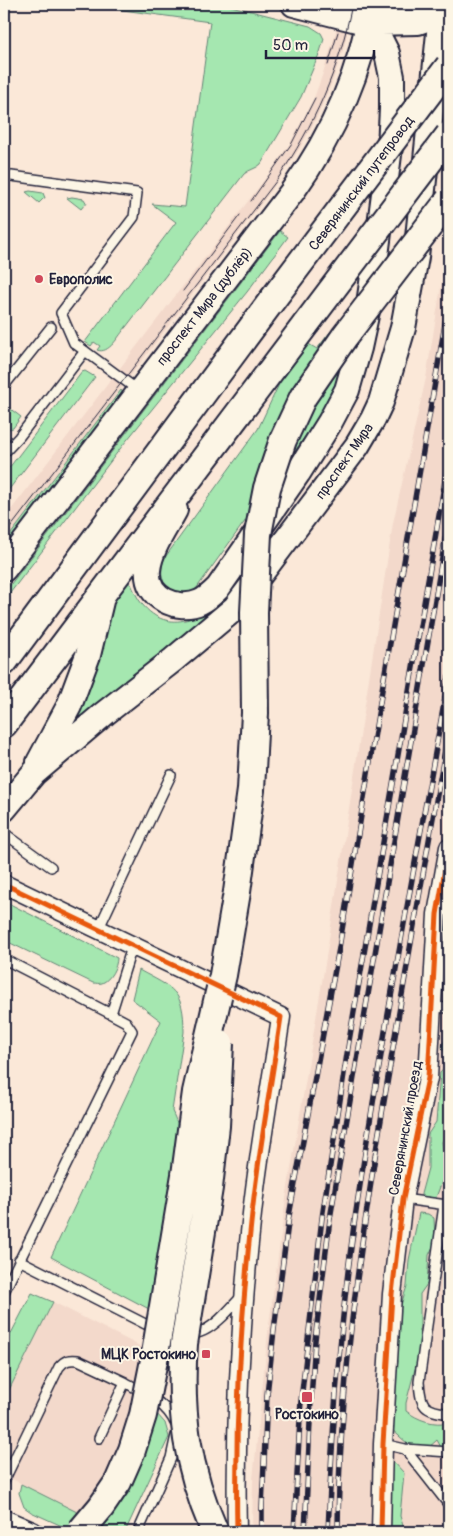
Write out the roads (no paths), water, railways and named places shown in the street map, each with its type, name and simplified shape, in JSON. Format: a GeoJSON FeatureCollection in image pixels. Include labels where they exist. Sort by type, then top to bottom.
{"type":"FeatureCollection","features":[{"type":"Feature","properties":{"kind":"main road"},"geometry":{"type":"LineString","coordinates":[[294,4],[418,22],[432,17],[442,4]]}},
{"type":"Feature","properties":{"kind":"main road","name":"проспект Мира"},"geometry":{"type":"LineString","coordinates":[[4,809],[34,773],[235,608],[357,446],[373,419],[381,402],[403,328],[416,257],[442,4]]}},
{"type":"Feature","properties":{"kind":"main road"},"geometry":{"type":"LineString","coordinates":[[194,473],[153,553],[148,572],[152,589],[171,604],[179,606],[200,602],[218,588],[298,473],[330,422],[347,390],[359,348],[370,297],[390,147],[392,77],[387,53],[376,31],[371,14]]}},
{"type":"Feature","properties":{"kind":"main road","name":"проспект Мира (дублёр)"},"geometry":{"type":"LineString","coordinates":[[4,569],[292,192],[315,158],[348,92],[371,14]]}},
{"type":"Feature","properties":{"kind":"main road","name":"Северянинский путепровод"},"geometry":{"type":"LineString","coordinates":[[4,662],[273,299],[449,66]]}},
{"type":"Feature","properties":{"kind":"main road","name":"проспект Мира"},"geometry":{"type":"LineString","coordinates":[[4,724],[449,135]]}},
{"type":"Feature","properties":{"kind":"main road"},"geometry":{"type":"LineString","coordinates":[[80,1532],[101,1508],[118,1482],[132,1450],[142,1415],[154,1360],[185,1175],[196,1092],[223,975],[251,790],[255,713],[254,612],[258,534],[267,488],[283,440],[303,397],[345,336],[449,200]]}},
{"type":"Feature","properties":{"kind":"main road","name":"проспект Мира"},"geometry":{"type":"LineString","coordinates":[[34,773],[69,706],[88,655],[103,593]]}},
{"type":"Feature","properties":{"kind":"main road"},"geometry":{"type":"LineString","coordinates":[[215,1532],[200,1494],[187,1446],[183,1417],[182,1364],[209,1188],[215,1135],[223,975]]}},
{"type":"Feature","properties":{"kind":"street","name":"Северянинский проезд"},"geometry":{"type":"LineString","coordinates":[[381,1532],[383,1444],[392,1294],[403,1199],[428,1078],[437,914],[449,847]]}},
{"type":"Feature","properties":{"kind":"street"},"geometry":{"type":"LineString","coordinates":[[4,884],[281,1017],[251,1220],[244,1294],[236,1493],[237,1532]]}},
{"type":"Feature","properties":{"kind":"street"},"geometry":{"type":"LineString","coordinates":[[232,1532],[236,1493]]}},
{"type":"Feature","properties":{"kind":"street"},"geometry":{"type":"LineString","coordinates":[[4,1519],[34,1532]]}},
{"type":"Feature","properties":{"kind":"lane"},"geometry":{"type":"LineString","coordinates":[[4,175],[137,194],[134,217],[61,313],[74,343],[139,391]]}},
{"type":"Feature","properties":{"kind":"lane"},"geometry":{"type":"LineString","coordinates":[[4,386],[50,326]]}},
{"type":"Feature","properties":{"kind":"lane"},"geometry":{"type":"LineString","coordinates":[[4,451],[19,437],[85,351]]}},
{"type":"Feature","properties":{"kind":"lane"},"geometry":{"type":"LineString","coordinates":[[98,930],[171,775]]}},
{"type":"Feature","properties":{"kind":"lane"},"geometry":{"type":"LineString","coordinates":[[4,833],[50,866]]}},
{"type":"Feature","properties":{"kind":"lane"},"geometry":{"type":"LineString","coordinates":[[111,1014],[132,947]]}},
{"type":"Feature","properties":{"kind":"lane"},"geometry":{"type":"LineString","coordinates":[[4,959],[126,1022],[132,1031],[4,1292]]}},
{"type":"Feature","properties":{"kind":"lane"},"geometry":{"type":"LineString","coordinates":[[431,1006],[449,1008]]}},
{"type":"Feature","properties":{"kind":"lane"},"geometry":{"type":"LineString","coordinates":[[403,1199],[446,1205],[419,1382],[421,1400],[430,1411],[449,1414]]}},
{"type":"Feature","properties":{"kind":"lane"},"geometry":{"type":"LineString","coordinates":[[19,1260],[172,1335],[192,1335],[214,1326],[244,1294]]}},
{"type":"Feature","properties":{"kind":"lane"},"geometry":{"type":"LineString","coordinates":[[4,1481],[59,1367],[63,1362],[70,1359],[78,1360],[125,1382],[165,1406],[176,1423],[176,1435],[171,1458],[138,1532]]}},
{"type":"Feature","properties":{"kind":"lane"},"geometry":{"type":"LineString","coordinates":[[99,1438],[125,1382]]}},
{"type":"Feature","properties":{"kind":"lane"},"geometry":{"type":"LineString","coordinates":[[383,1444],[405,1449],[449,1452]]}},
{"type":"Feature","properties":{"kind":"lane"},"geometry":{"type":"LineString","coordinates":[[405,1449],[449,1505]]}},
{"type":"Feature","properties":{"kind":"tram line"},"geometry":{"type":"LineString","coordinates":[[4,536],[277,180],[291,159],[314,117],[333,74],[352,4]]}},
{"type":"Feature","properties":{"kind":"tram line"},"geometry":{"type":"LineString","coordinates":[[328,65],[338,32]]}},
{"type":"Feature","properties":{"kind":"tram line"},"geometry":{"type":"LineString","coordinates":[[251,201],[292,143],[315,98]]}},
{"type":"Feature","properties":{"kind":"tram line"},"geometry":{"type":"LineString","coordinates":[[183,291],[240,215]]}},
{"type":"Feature","properties":{"kind":"railway"},"geometry":{"type":"LineString","coordinates":[[262,1532],[267,1395],[289,1216],[339,948],[449,301]]}},
{"type":"Feature","properties":{"kind":"railway"},"geometry":{"type":"LineString","coordinates":[[294,1532],[301,1400],[322,1218],[349,1041],[449,457]]}},
{"type":"Feature","properties":{"kind":"railway"},"geometry":{"type":"LineString","coordinates":[[305,1532],[315,1340],[330,1219],[449,517]]}},
{"type":"Feature","properties":{"kind":"railway"},"geometry":{"type":"LineString","coordinates":[[328,1532],[337,1378],[354,1225],[387,1019],[449,676]]}},
{"type":"Feature","properties":{"kind":"railway"},"geometry":{"type":"LineString","coordinates":[[338,1532],[342,1427],[358,1270],[390,1066],[449,728]]}},
{"type":"Feature","properties":{"kind":"place","name":"Европолис"},"geometry":{"type":"Point","coordinates":[39,279]}},
{"type":"Feature","properties":{"kind":"place","name":"МЦК Ростокино"},"geometry":{"type":"Point","coordinates":[206,1354]}},
{"type":"Feature","properties":{"kind":"place","name":"Ростокино"},"geometry":{"type":"Point","coordinates":[307,1397]}}]}
